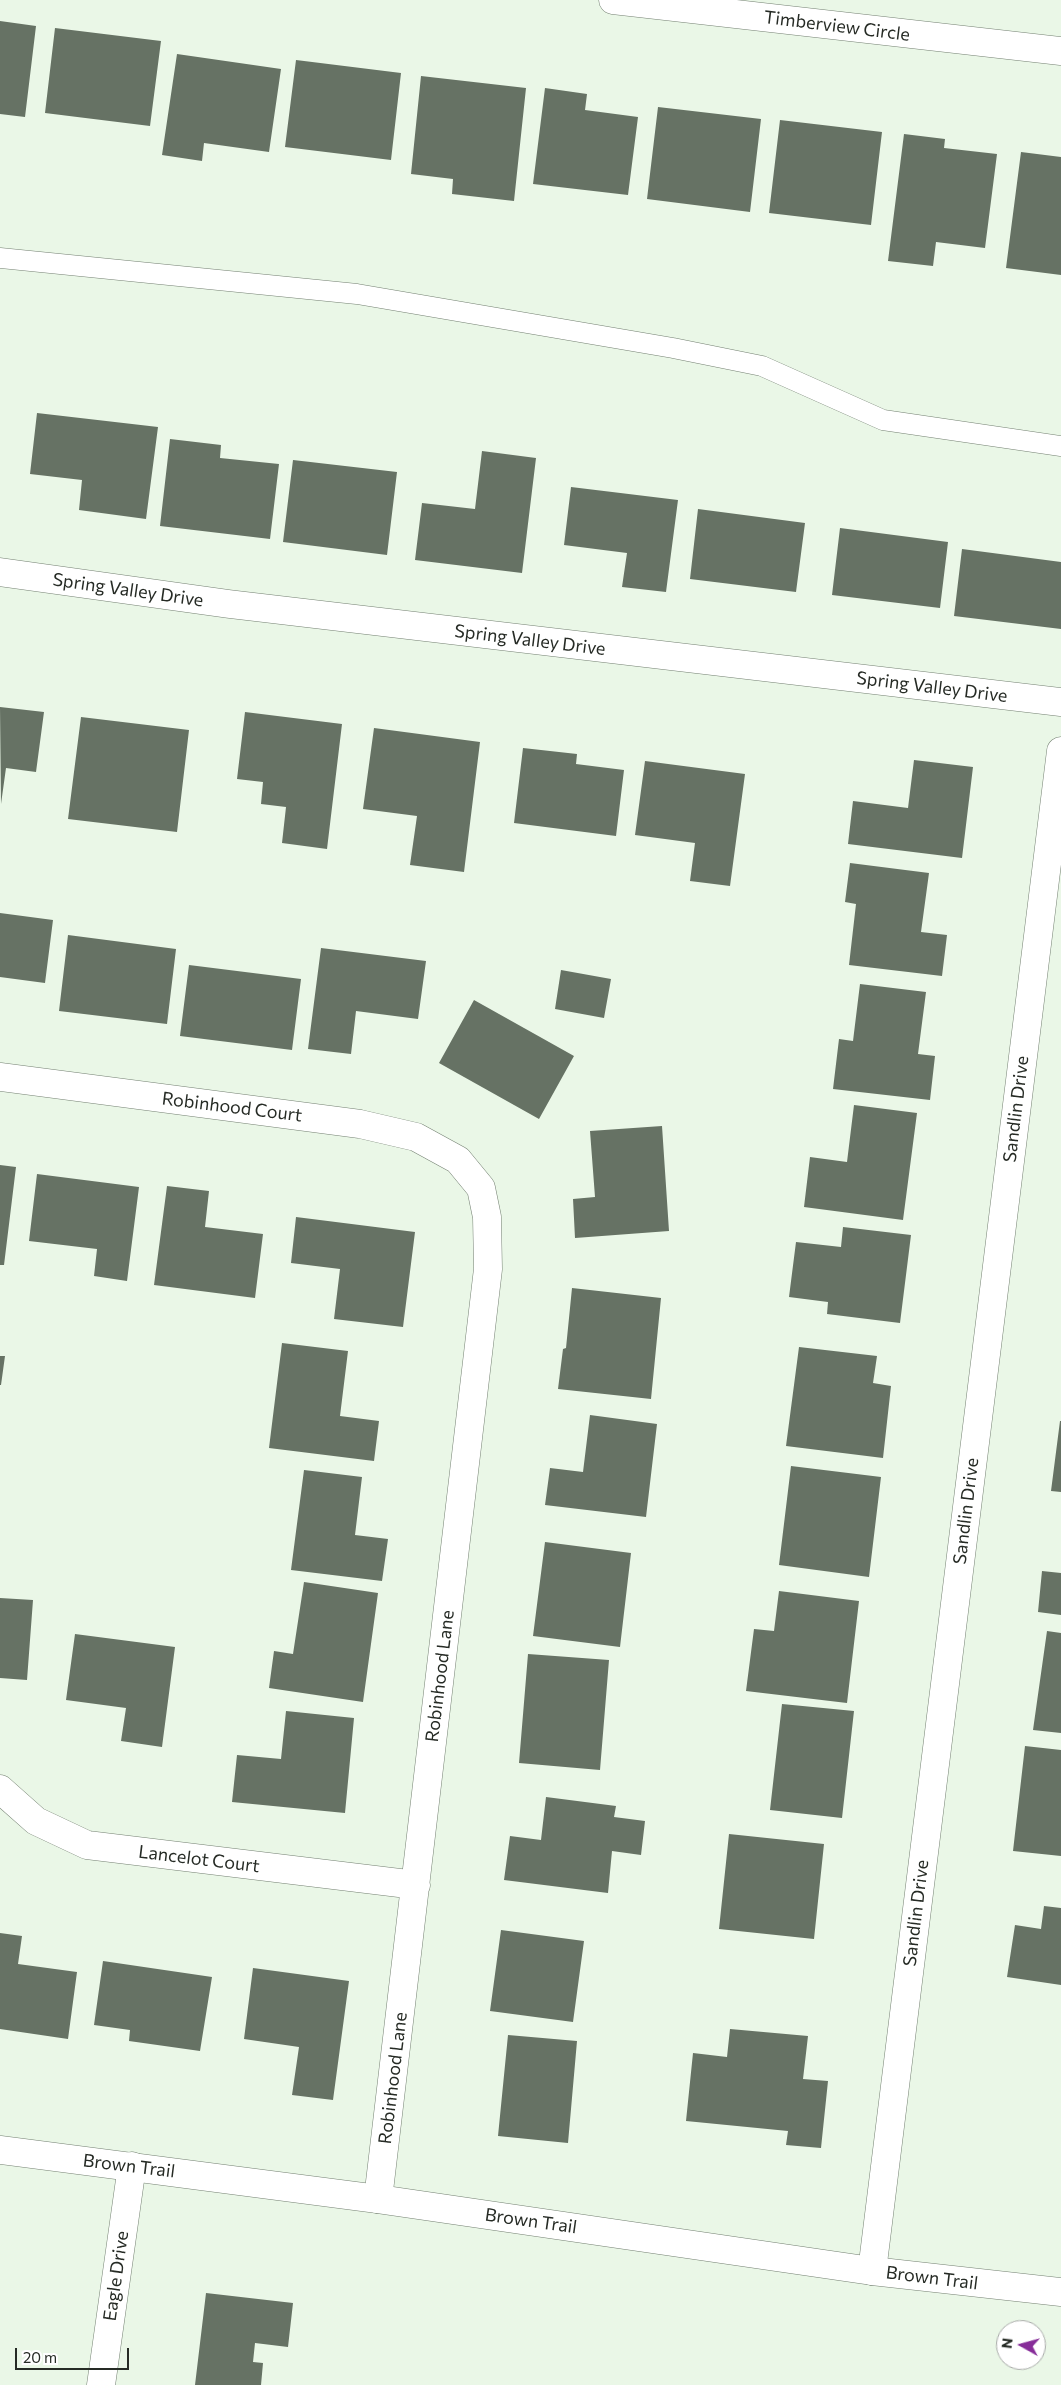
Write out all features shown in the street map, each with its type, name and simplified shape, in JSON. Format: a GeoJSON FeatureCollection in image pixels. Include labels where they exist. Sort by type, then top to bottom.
{"type":"FeatureCollection","features":[{"type":"Feature","properties":{"kind":"street","name":"Timberview Circle"},"geometry":{"type":"LineString","coordinates":[[613,0],[1061,51]]}},
{"type":"Feature","properties":{"kind":"street","name":"Spring Valley Drive"},"geometry":{"type":"LineString","coordinates":[[0,572],[239,605],[1061,702]]}},
{"type":"Feature","properties":{"kind":"street","name":"Sandlin Drive"},"geometry":{"type":"LineString","coordinates":[[872,2271],[1061,751]]}},
{"type":"Feature","properties":{"kind":"street","name":"Robinhood Court"},"geometry":{"type":"LineString","coordinates":[[0,1077],[360,1124],[416,1137],[458,1160]]}},
{"type":"Feature","properties":{"kind":"street","name":"Robinhood Lane"},"geometry":{"type":"LineString","coordinates":[[378,2199],[488,1269],[487,1217],[481,1188],[458,1160]]}},
{"type":"Feature","properties":{"kind":"street","name":"Lancelot Court"},"geometry":{"type":"LineString","coordinates":[[0,1789],[36,1821],[87,1845],[416,1885]]}},
{"type":"Feature","properties":{"kind":"street","name":"Brown Trail"},"geometry":{"type":"LineString","coordinates":[[0,2150],[378,2199],[872,2271],[1061,2292]]}},
{"type":"Feature","properties":{"kind":"street","name":"Eagle Drive"},"geometry":{"type":"LineString","coordinates":[[100,2385],[132,2166]]}},
{"type":"Feature","properties":{"kind":"lane"},"geometry":{"type":"LineString","coordinates":[[0,258],[357,294],[673,348],[762,366],[883,420],[1061,446]]}},
{"type":"Feature","properties":{"kind":"building"},"geometry":{"type":"Polygon","coordinates":[[[0,21],[36,26],[25,117],[0,114],[0,21]]]}},
{"type":"Feature","properties":{"kind":"building"},"geometry":{"type":"Polygon","coordinates":[[[55,28],[161,41],[150,126],[45,113],[55,28]]]}},
{"type":"Feature","properties":{"kind":"building"},"geometry":{"type":"Polygon","coordinates":[[[177,54],[281,69],[269,152],[204,143],[202,161],[162,155],[177,54]]]}},
{"type":"Feature","properties":{"kind":"building"},"geometry":{"type":"Polygon","coordinates":[[[296,60],[401,73],[391,160],[285,147],[296,60]]]}},
{"type":"Feature","properties":{"kind":"building"},"geometry":{"type":"Polygon","coordinates":[[[421,76],[526,88],[514,201],[452,194],[453,179],[411,174],[421,76]]]}},
{"type":"Feature","properties":{"kind":"building"},"geometry":{"type":"Polygon","coordinates":[[[545,88],[587,94],[585,110],[638,117],[628,195],[533,184],[545,88]]]}},
{"type":"Feature","properties":{"kind":"building"},"geometry":{"type":"Polygon","coordinates":[[[658,107],[761,119],[750,212],[647,199],[658,107]]]}},
{"type":"Feature","properties":{"kind":"building"},"geometry":{"type":"Polygon","coordinates":[[[780,120],[882,132],[871,225],[769,213],[780,120]]]}},
{"type":"Feature","properties":{"kind":"building"},"geometry":{"type":"Polygon","coordinates":[[[904,134],[945,139],[944,148],[997,154],[985,248],[936,242],[933,266],[888,261],[904,134]]]}},
{"type":"Feature","properties":{"kind":"building"},"geometry":{"type":"Polygon","coordinates":[[[1021,152],[1061,157],[1061,275],[1006,268],[1021,152]]]}},
{"type":"Feature","properties":{"kind":"building"},"geometry":{"type":"Polygon","coordinates":[[[37,413],[158,427],[146,519],[79,510],[82,480],[30,474],[37,413]]]}},
{"type":"Feature","properties":{"kind":"building"},"geometry":{"type":"Polygon","coordinates":[[[170,439],[221,445],[220,458],[279,464],[270,539],[160,526],[170,439]]]}},
{"type":"Feature","properties":{"kind":"building"},"geometry":{"type":"Polygon","coordinates":[[[482,451],[536,458],[522,573],[415,560],[422,503],[475,509],[482,451]]]}},
{"type":"Feature","properties":{"kind":"building"},"geometry":{"type":"Polygon","coordinates":[[[293,460],[397,472],[387,555],[283,542],[293,460]]]}},
{"type":"Feature","properties":{"kind":"building"},"geometry":{"type":"Polygon","coordinates":[[[571,487],[678,500],[666,592],[622,587],[627,553],[564,545],[571,487]]]}},
{"type":"Feature","properties":{"kind":"building"},"geometry":{"type":"Polygon","coordinates":[[[698,509],[805,523],[796,592],[690,579],[698,509]]]}},
{"type":"Feature","properties":{"kind":"building"},"geometry":{"type":"Polygon","coordinates":[[[840,528],[948,542],[940,608],[832,595],[840,528]]]}},
{"type":"Feature","properties":{"kind":"building"},"geometry":{"type":"Polygon","coordinates":[[[962,549],[1061,562],[1061,629],[954,616],[962,549]]]}},
{"type":"Feature","properties":{"kind":"building"},"geometry":{"type":"Polygon","coordinates":[[[0,707],[44,712],[36,772],[6,768],[1,804],[0,707]]]}},
{"type":"Feature","properties":{"kind":"building"},"geometry":{"type":"Polygon","coordinates":[[[245,712],[342,724],[327,849],[282,843],[286,807],[261,804],[263,782],[237,779],[245,712]]]}},
{"type":"Feature","properties":{"kind":"building"},"geometry":{"type":"Polygon","coordinates":[[[81,717],[189,730],[177,832],[68,819],[81,717]]]}},
{"type":"Feature","properties":{"kind":"building"},"geometry":{"type":"Polygon","coordinates":[[[374,728],[480,742],[464,872],[410,865],[417,816],[363,809],[374,728]]]}},
{"type":"Feature","properties":{"kind":"building"},"geometry":{"type":"Polygon","coordinates":[[[523,748],[577,754],[576,764],[624,770],[616,836],[514,823],[523,748]]]}},
{"type":"Feature","properties":{"kind":"building"},"geometry":{"type":"Polygon","coordinates":[[[914,760],[973,767],[962,858],[848,844],[853,801],[908,808],[914,760]]]}},
{"type":"Feature","properties":{"kind":"building"},"geometry":{"type":"Polygon","coordinates":[[[645,761],[745,774],[730,886],[690,881],[695,843],[635,835],[645,761]]]}},
{"type":"Feature","properties":{"kind":"building"},"geometry":{"type":"Polygon","coordinates":[[[850,863],[929,873],[921,932],[947,935],[942,976],[849,965],[856,904],[845,902],[850,863]]]}},
{"type":"Feature","properties":{"kind":"building"},"geometry":{"type":"Polygon","coordinates":[[[0,913],[53,920],[45,983],[0,977],[0,913]]]}},
{"type":"Feature","properties":{"kind":"building"},"geometry":{"type":"Polygon","coordinates":[[[68,935],[176,949],[167,1024],[59,1011],[68,935]]]}},
{"type":"Feature","properties":{"kind":"building"},"geometry":{"type":"Polygon","coordinates":[[[321,948],[426,961],[418,1019],[356,1011],[351,1054],[308,1049],[321,948]]]}},
{"type":"Feature","properties":{"kind":"building"},"geometry":{"type":"Polygon","coordinates":[[[189,965],[301,979],[292,1050],[180,1036],[189,965]]]}},
{"type":"Feature","properties":{"kind":"building"},"geometry":{"type":"Polygon","coordinates":[[[561,970],[611,979],[604,1018],[555,1009],[561,970]]]}},
{"type":"Feature","properties":{"kind":"building"},"geometry":{"type":"Polygon","coordinates":[[[860,984],[926,992],[918,1054],[935,1056],[930,1100],[833,1089],[839,1039],[853,1041],[860,984]]]}},
{"type":"Feature","properties":{"kind":"building"},"geometry":{"type":"Polygon","coordinates":[[[474,1000],[574,1056],[539,1119],[439,1063],[474,1000]]]}},
{"type":"Feature","properties":{"kind":"building"},"geometry":{"type":"Polygon","coordinates":[[[854,1105],[917,1113],[903,1220],[804,1207],[810,1157],[847,1162],[854,1105]]]}},
{"type":"Feature","properties":{"kind":"building"},"geometry":{"type":"Polygon","coordinates":[[[662,1126],[669,1231],[575,1238],[573,1199],[595,1197],[590,1131],[662,1126]]]}},
{"type":"Feature","properties":{"kind":"building"},"geometry":{"type":"Polygon","coordinates":[[[0,1165],[16,1167],[4,1265],[0,1265],[0,1165]]]}},
{"type":"Feature","properties":{"kind":"building"},"geometry":{"type":"Polygon","coordinates":[[[37,1174],[139,1187],[127,1281],[94,1276],[97,1249],[29,1241],[37,1174]]]}},
{"type":"Feature","properties":{"kind":"building"},"geometry":{"type":"Polygon","coordinates":[[[167,1186],[209,1191],[205,1227],[263,1234],[255,1298],[154,1285],[167,1186]]]}},
{"type":"Feature","properties":{"kind":"building"},"geometry":{"type":"Polygon","coordinates":[[[296,1217],[415,1232],[403,1327],[334,1319],[340,1269],[291,1263],[296,1217]]]}},
{"type":"Feature","properties":{"kind":"building"},"geometry":{"type":"Polygon","coordinates":[[[843,1227],[911,1235],[900,1323],[827,1314],[828,1302],[789,1297],[796,1242],[841,1247],[843,1227]]]}},
{"type":"Feature","properties":{"kind":"building"},"geometry":{"type":"Polygon","coordinates":[[[572,1288],[661,1298],[651,1399],[558,1389],[563,1349],[566,1348],[572,1288]]]}},
{"type":"Feature","properties":{"kind":"building"},"geometry":{"type":"Polygon","coordinates":[[[282,1343],[348,1351],[340,1416],[379,1421],[374,1461],[269,1448],[282,1343]]]}},
{"type":"Feature","properties":{"kind":"building"},"geometry":{"type":"Polygon","coordinates":[[[799,1347],[877,1356],[873,1383],[891,1386],[883,1458],[786,1446],[799,1347]]]}},
{"type":"Feature","properties":{"kind":"building"},"geometry":{"type":"Polygon","coordinates":[[[0,1356],[5,1356],[1,1385],[0,1385],[0,1356]]]}},
{"type":"Feature","properties":{"kind":"building"},"geometry":{"type":"Polygon","coordinates":[[[590,1415],[657,1424],[646,1517],[545,1505],[550,1468],[583,1472],[590,1415]]]}},
{"type":"Feature","properties":{"kind":"building"},"geometry":{"type":"Polygon","coordinates":[[[1061,1421],[1061,1492],[1051,1491],[1061,1421]]]}},
{"type":"Feature","properties":{"kind":"building"},"geometry":{"type":"Polygon","coordinates":[[[791,1466],[881,1477],[869,1577],[779,1565],[791,1466]]]}},
{"type":"Feature","properties":{"kind":"building"},"geometry":{"type":"Polygon","coordinates":[[[304,1470],[362,1477],[355,1535],[388,1539],[382,1581],[291,1570],[304,1470]]]}},
{"type":"Feature","properties":{"kind":"building"},"geometry":{"type":"Polygon","coordinates":[[[545,1542],[631,1553],[620,1647],[533,1636],[545,1542]]]}},
{"type":"Feature","properties":{"kind":"building"},"geometry":{"type":"Polygon","coordinates":[[[1042,1571],[1061,1573],[1061,1615],[1038,1612],[1042,1571]]]}},
{"type":"Feature","properties":{"kind":"building"},"geometry":{"type":"Polygon","coordinates":[[[304,1582],[378,1593],[363,1702],[269,1688],[274,1651],[293,1654],[304,1582]]]}},
{"type":"Feature","properties":{"kind":"building"},"geometry":{"type":"Polygon","coordinates":[[[779,1591],[859,1601],[847,1703],[746,1691],[754,1629],[774,1631],[779,1591]]]}},
{"type":"Feature","properties":{"kind":"building"},"geometry":{"type":"Polygon","coordinates":[[[0,1598],[33,1600],[27,1680],[0,1678],[0,1598]]]}},
{"type":"Feature","properties":{"kind":"building"},"geometry":{"type":"Polygon","coordinates":[[[1047,1631],[1061,1633],[1061,1733],[1033,1730],[1047,1631]]]}},
{"type":"Feature","properties":{"kind":"building"},"geometry":{"type":"Polygon","coordinates":[[[75,1634],[175,1647],[162,1747],[121,1741],[126,1708],[66,1700],[75,1634]]]}},
{"type":"Feature","properties":{"kind":"building"},"geometry":{"type":"Polygon","coordinates":[[[528,1654],[609,1660],[600,1770],[519,1763],[528,1654]]]}},
{"type":"Feature","properties":{"kind":"building"},"geometry":{"type":"Polygon","coordinates":[[[782,1704],[854,1711],[842,1818],[770,1810],[782,1704]]]}},
{"type":"Feature","properties":{"kind":"building"},"geometry":{"type":"Polygon","coordinates":[[[286,1711],[354,1718],[345,1813],[232,1802],[237,1755],[281,1759],[286,1711]]]}},
{"type":"Feature","properties":{"kind":"building"},"geometry":{"type":"Polygon","coordinates":[[[1025,1746],[1061,1750],[1061,1856],[1013,1851],[1025,1746]]]}},
{"type":"Feature","properties":{"kind":"building"},"geometry":{"type":"Polygon","coordinates":[[[546,1797],[616,1806],[614,1817],[645,1821],[641,1855],[612,1851],[608,1893],[504,1880],[510,1836],[541,1840],[546,1797]]]}},
{"type":"Feature","properties":{"kind":"building"},"geometry":{"type":"Polygon","coordinates":[[[729,1834],[824,1844],[814,1939],[719,1929],[729,1834]]]}},
{"type":"Feature","properties":{"kind":"building"},"geometry":{"type":"Polygon","coordinates":[[[1044,1906],[1061,1908],[1061,1985],[1007,1977],[1015,1925],[1041,1929],[1044,1906]]]}},
{"type":"Feature","properties":{"kind":"building"},"geometry":{"type":"Polygon","coordinates":[[[501,1930],[584,1941],[573,2022],[490,2011],[501,1930]]]}},
{"type":"Feature","properties":{"kind":"building"},"geometry":{"type":"Polygon","coordinates":[[[0,1933],[22,1936],[18,1964],[77,1972],[68,2039],[0,2029],[0,1933]]]}},
{"type":"Feature","properties":{"kind":"building"},"geometry":{"type":"Polygon","coordinates":[[[103,1961],[212,1977],[200,2051],[129,2041],[130,2030],[94,2025],[103,1961]]]}},
{"type":"Feature","properties":{"kind":"building"},"geometry":{"type":"Polygon","coordinates":[[[253,1968],[349,1981],[333,2100],[292,2095],[299,2047],[244,2039],[253,1968]]]}},
{"type":"Feature","properties":{"kind":"building"},"geometry":{"type":"Polygon","coordinates":[[[730,2029],[808,2036],[803,2079],[828,2081],[821,2148],[786,2145],[788,2131],[686,2121],[693,2053],[727,2057],[730,2029]]]}},
{"type":"Feature","properties":{"kind":"building"},"geometry":{"type":"Polygon","coordinates":[[[508,2035],[577,2041],[568,2143],[498,2136],[508,2035]]]}},
{"type":"Feature","properties":{"kind":"building"},"geometry":{"type":"Polygon","coordinates":[[[206,2293],[293,2303],[288,2347],[255,2343],[253,2362],[263,2363],[261,2385],[195,2385],[206,2293]]]}}]}
